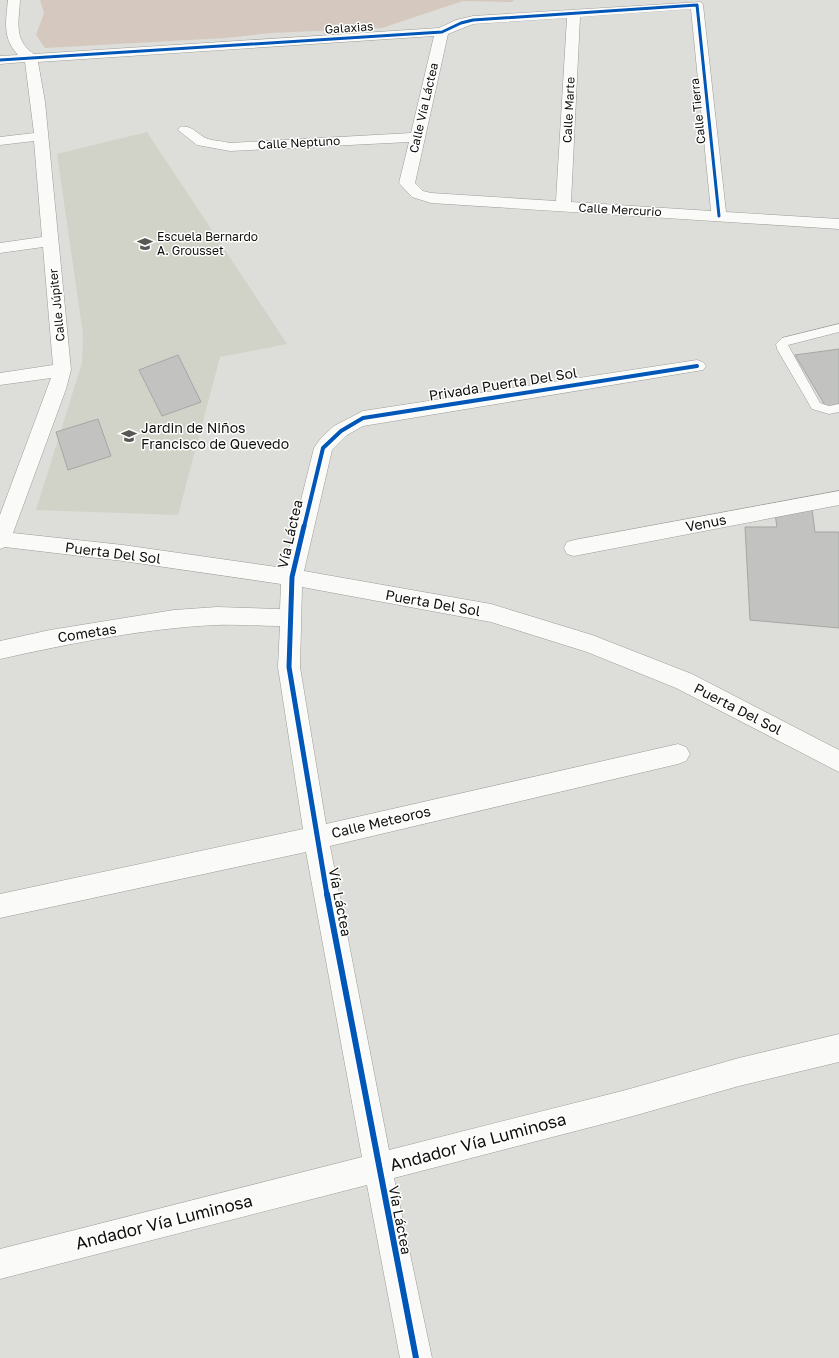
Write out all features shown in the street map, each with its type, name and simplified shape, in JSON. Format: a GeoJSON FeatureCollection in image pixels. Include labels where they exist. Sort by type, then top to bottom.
{"type":"FeatureCollection","features":[{"type":"Feature","properties":{"kind":"street"},"geometry":{"type":"LineString","coordinates":[[14,0],[12,36],[14,44],[20,52],[31,58]]}},
{"type":"Feature","properties":{"kind":"street","name":"Galaxias"},"geometry":{"type":"LineString","coordinates":[[0,60],[442,32],[461,23],[473,20],[696,5]]}},
{"type":"Feature","properties":{"kind":"street","name":"Calle Tierra"},"geometry":{"type":"LineString","coordinates":[[696,5],[719,216]]}},
{"type":"Feature","properties":{"kind":"street","name":"Calle Marte"},"geometry":{"type":"LineString","coordinates":[[563,207],[574,13]]}},
{"type":"Feature","properties":{"kind":"street","name":"Calle Vía Láctea"},"geometry":{"type":"LineString","coordinates":[[407,183],[442,32]]}},
{"type":"Feature","properties":{"kind":"street","name":"Calle Júpiter"},"geometry":{"type":"LineString","coordinates":[[0,540],[57,389],[62,370],[38,102],[31,58]]}},
{"type":"Feature","properties":{"kind":"street","name":"Calle Neptuno"},"geometry":{"type":"LineString","coordinates":[[185,130],[202,142],[216,146],[230,147],[418,137]]}},
{"type":"Feature","properties":{"kind":"street"},"geometry":{"type":"LineString","coordinates":[[0,141],[41,136]]}},
{"type":"Feature","properties":{"kind":"street","name":"Calle Mercurio"},"geometry":{"type":"LineString","coordinates":[[407,183],[414,193],[431,198],[839,224]]}},
{"type":"Feature","properties":{"kind":"street"},"geometry":{"type":"LineString","coordinates":[[0,248],[50,241]]}},
{"type":"Feature","properties":{"kind":"street","name":"Privada Puerta Del Sol"},"geometry":{"type":"LineString","coordinates":[[323,448],[332,436],[348,425],[363,418],[697,366]]}},
{"type":"Feature","properties":{"kind":"street"},"geometry":{"type":"LineString","coordinates":[[0,379],[62,370]]}},
{"type":"Feature","properties":{"kind":"street","name":"Vía Láctea"},"geometry":{"type":"LineString","coordinates":[[323,448],[292,577],[289,667],[316,838],[378,1168],[416,1358]]}},
{"type":"Feature","properties":{"kind":"street","name":"Venus"},"geometry":{"type":"LineString","coordinates":[[574,548],[839,498]]}},
{"type":"Feature","properties":{"kind":"street","name":"Puerta Del Sol"},"geometry":{"type":"LineString","coordinates":[[0,540],[123,553],[292,577],[491,613],[592,644],[684,681],[839,762]]}},
{"type":"Feature","properties":{"kind":"street","name":"Cometas"},"geometry":{"type":"LineString","coordinates":[[0,650],[50,639],[174,619],[217,616],[291,618]]}},
{"type":"Feature","properties":{"kind":"street","name":"Calle Meteoros"},"geometry":{"type":"LineString","coordinates":[[0,906],[316,838],[678,754]]}},
{"type":"Feature","properties":{"kind":"street","name":"Andador Vía Luminosa"},"geometry":{"type":"LineString","coordinates":[[0,1264],[378,1168],[739,1072],[839,1048]]}},
{"type":"Feature","properties":{"kind":"lane"},"geometry":{"type":"LineString","coordinates":[[839,328],[786,341],[782,344],[783,349],[816,406],[829,410],[839,408]]}},
{"type":"Feature","properties":{"kind":"shaded area"},"geometry":{"type":"Polygon","coordinates":[[[40,0],[514,0],[512,2],[463,1],[382,28],[271,33],[225,38],[45,48],[36,35],[44,13],[40,0]]]}},
{"type":"Feature","properties":{"kind":"shaded area"},"geometry":{"type":"Polygon","coordinates":[[[147,132],[287,344],[220,357],[178,515],[36,510],[82,363],[83,334],[57,154],[147,132]]]}},
{"type":"Feature","properties":{"kind":"building"},"geometry":{"type":"Polygon","coordinates":[[[839,349],[839,405],[826,407],[795,355],[839,349]]]}},
{"type":"Feature","properties":{"kind":"building"},"geometry":{"type":"Polygon","coordinates":[[[178,355],[201,402],[162,416],[139,370],[178,355]]]}},
{"type":"Feature","properties":{"kind":"building"},"geometry":{"type":"Polygon","coordinates":[[[98,419],[111,456],[68,470],[56,432],[98,419]]]}},
{"type":"Feature","properties":{"kind":"building"},"geometry":{"type":"Polygon","coordinates":[[[812,509],[815,532],[839,532],[839,628],[750,620],[745,527],[777,527],[775,514],[812,509]]]}},
{"type":"Feature","properties":{"kind":"cycle path"},"geometry":{"type":"LineString","coordinates":[[0,60],[442,32],[461,23],[473,20],[697,5],[719,216]]}},
{"type":"Feature","properties":{"kind":"cycle path"},"geometry":{"type":"LineString","coordinates":[[416,1358],[378,1168],[316,838],[289,667],[292,577],[323,448],[341,431],[363,418],[697,366]]}},
{"type":"Feature","properties":{"kind":"place","name":"Escuela Bernardo A. Grousset"},"geometry":{"type":"Point","coordinates":[145,244]}},
{"type":"Feature","properties":{"kind":"place","name":"Jardin de Niños Francisco de Quevedo"},"geometry":{"type":"Point","coordinates":[129,436]}}]}
